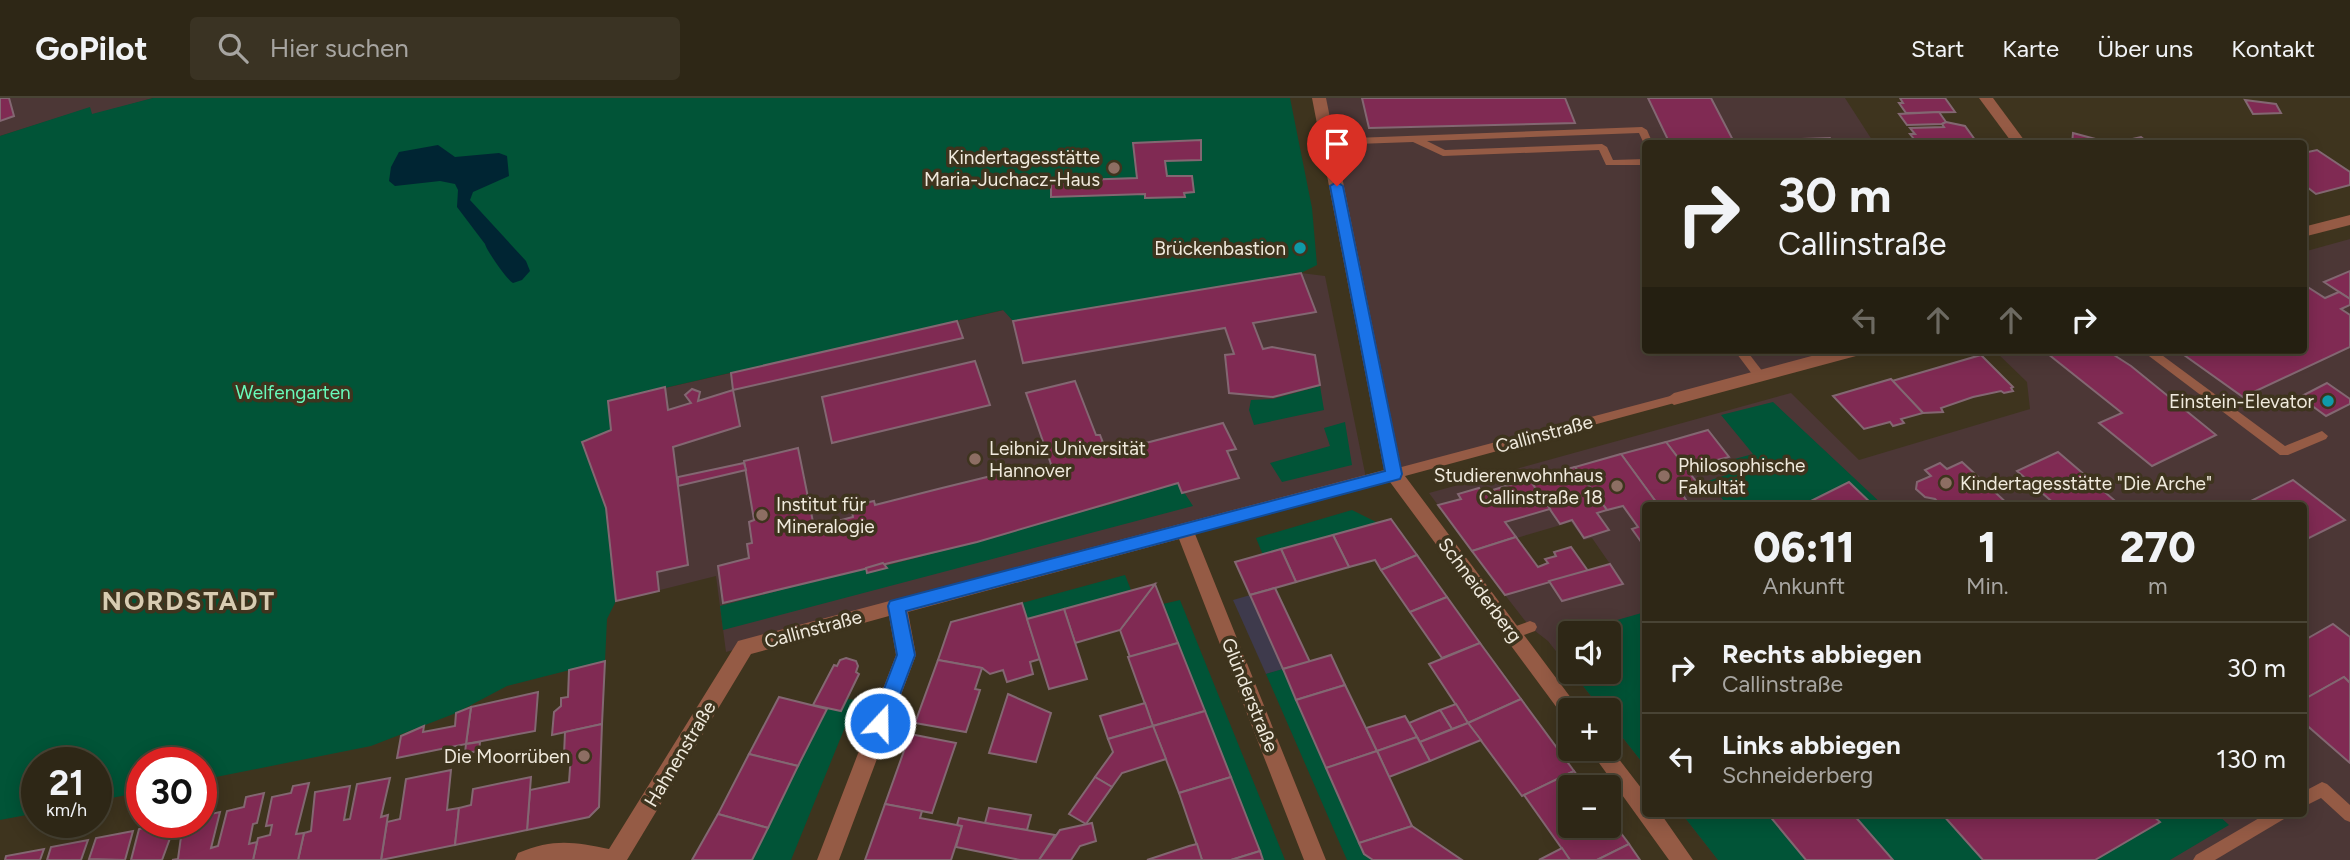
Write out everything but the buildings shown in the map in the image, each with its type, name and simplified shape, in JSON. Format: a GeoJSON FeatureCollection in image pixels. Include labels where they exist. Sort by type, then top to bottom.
{"type":"FeatureCollection","features":[{"type":"Feature","properties":{"kind":"street","name":"Schneiderberg"},"geometry":{"type":"LineString","coordinates":[[1319,98],[1394,474],[1521,630],[1563,698]]}},
{"type":"Feature","properties":{"kind":"street"},"geometry":{"type":"LineString","coordinates":[[1986,98],[2017,140]]}},
{"type":"Feature","properties":{"kind":"street"},"geometry":{"type":"LineString","coordinates":[[2307,231],[2350,220]]}},
{"type":"Feature","properties":{"kind":"street","name":"Callinstraße"},"geometry":{"type":"LineString","coordinates":[[1674,399],[1840,354]]}},
{"type":"Feature","properties":{"kind":"street","name":"Callinstraße"},"geometry":{"type":"LineString","coordinates":[[745,648],[1394,474]]}},
{"type":"Feature","properties":{"kind":"street","name":"Glünderstraße"},"geometry":{"type":"LineString","coordinates":[[1185,531],[1315,860]]}},
{"type":"Feature","properties":{"kind":"street"},"geometry":{"type":"LineString","coordinates":[[828,860],[906,655],[897,606]]}},
{"type":"Feature","properties":{"kind":"street","name":"Hahnenstraße"},"geometry":{"type":"LineString","coordinates":[[613,860],[745,648]]}},
{"type":"Feature","properties":{"kind":"street"},"geometry":{"type":"LineString","coordinates":[[1608,761],[1642,807]]}},
{"type":"Feature","properties":{"kind":"street"},"geometry":{"type":"LineString","coordinates":[[1650,817],[1682,860]]}},
{"type":"Feature","properties":{"kind":"street"},"geometry":{"type":"LineString","coordinates":[[526,860],[568,851],[613,860]]}},
{"type":"Feature","properties":{"kind":"lane"},"geometry":{"type":"LineString","coordinates":[[1328,142],[1642,130],[1646,140]]}},
{"type":"Feature","properties":{"kind":"lane"},"geometry":{"type":"LineString","coordinates":[[1595,132],[1609,163],[1642,162]]}},
{"type":"Feature","properties":{"kind":"lane"},"geometry":{"type":"LineString","coordinates":[[1417,140],[1443,153],[1602,147]]}},
{"type":"Feature","properties":{"kind":"lane"},"geometry":{"type":"LineString","coordinates":[[1742,354],[1759,375]]}},
{"type":"Feature","properties":{"kind":"lane"},"geometry":{"type":"LineString","coordinates":[[2152,354],[2284,452],[2322,436]]}},
{"type":"Feature","properties":{"kind":"lane","name":"Callinstraße"},"geometry":{"type":"LineString","coordinates":[[1394,474],[1674,399]]}},
{"type":"Feature","properties":{"kind":"lane"},"geometry":{"type":"LineString","coordinates":[[2307,798],[2322,789],[2350,815]]}},
{"type":"Feature","properties":{"kind":"lane"},"geometry":{"type":"LineString","coordinates":[[2201,860],[2274,817]]}},
{"type":"Feature","properties":{"kind":"shaded area"},"geometry":{"type":"Polygon","coordinates":[[[0,98],[153,98],[92,115],[89,108],[0,136],[0,98]]]}},
{"type":"Feature","properties":{"kind":"shaded area"},"geometry":{"type":"Polygon","coordinates":[[[1319,98],[1845,98],[1872,140],[1642,140],[1642,354],[1841,354],[1394,474],[1319,98]]]}},
{"type":"Feature","properties":{"kind":"shaded area"},"geometry":{"type":"Polygon","coordinates":[[[2350,239],[2350,860],[1718,860],[1684,817],[2307,817],[2307,502],[1642,502],[1642,762],[1621,736],[1621,698],[1593,698],[1581,684],[1621,684],[1621,621],[1558,621],[1558,654],[1548,641],[1530,627],[1505,595],[1610,564],[1592,538],[1584,540],[1571,522],[1472,551],[1429,493],[1791,393],[1859,460],[2030,409],[2027,382],[1998,354],[2307,354],[2307,251],[2350,239]]]}},
{"type":"Feature","properties":{"kind":"shaded area","name":"Leibniz Universität Hannover"},"geometry":{"type":"Polygon","coordinates":[[[1301,273],[1325,276],[1367,483],[726,652],[716,576],[616,601],[606,508],[582,442],[611,430],[608,401],[1004,310],[1014,321],[1301,273]]]}},
{"type":"Feature","properties":{"kind":"shaded area"},"geometry":{"type":"Polygon","coordinates":[[[1275,588],[1310,662],[1266,674],[1233,600],[1275,588]]]}},
{"type":"Feature","properties":{"kind":"green space","name":"Welfengarten"},"geometry":{"type":"Polygon","coordinates":[[[153,98],[1290,98],[1312,208],[1317,265],[1301,273],[1013,321],[1003,310],[608,401],[611,430],[582,442],[606,508],[616,601],[607,619],[605,661],[507,686],[456,713],[371,746],[217,777],[217,747],[126,747],[126,795],[112,798],[112,747],[21,747],[21,816],[0,820],[0,136],[90,107],[92,114],[153,98]]]}},
{"type":"Feature","properties":{"kind":"green space"},"geometry":{"type":"Polygon","coordinates":[[[1320,386],[1324,410],[1254,425],[1249,410],[1251,400],[1273,399],[1320,386]]]}},
{"type":"Feature","properties":{"kind":"green space"},"geometry":{"type":"Polygon","coordinates":[[[1773,402],[1880,502],[1725,502],[1708,481],[1729,474],[1720,463],[1753,454],[1721,415],[1773,402]]]}},
{"type":"Feature","properties":{"kind":"green space"},"geometry":{"type":"Polygon","coordinates":[[[1345,422],[1352,465],[1282,482],[1270,463],[1330,446],[1324,428],[1345,422]]]}},
{"type":"Feature","properties":{"kind":"green space"},"geometry":{"type":"Polygon","coordinates":[[[1178,483],[1193,506],[723,630],[720,606],[1011,533],[1012,530],[1112,504],[1178,483]]]}},
{"type":"Feature","properties":{"kind":"green space"},"geometry":{"type":"Polygon","coordinates":[[[1352,510],[1378,523],[1263,555],[1256,538],[1352,510]]]}},
{"type":"Feature","properties":{"kind":"green space"},"geometry":{"type":"Polygon","coordinates":[[[1125,575],[1131,590],[1027,619],[1022,603],[1125,575]]]}},
{"type":"Feature","properties":{"kind":"green space"},"geometry":{"type":"Polygon","coordinates":[[[1180,600],[1285,860],[1263,860],[1163,604],[1180,600]]]}},
{"type":"Feature","properties":{"kind":"green space"},"geometry":{"type":"Polygon","coordinates":[[[1642,613],[1642,762],[1621,736],[1621,698],[1593,698],[1581,684],[1621,684],[1621,621],[1614,621],[1642,613]]]}},
{"type":"Feature","properties":{"kind":"green space"},"geometry":{"type":"Polygon","coordinates":[[[1283,669],[1364,854],[1373,860],[1347,860],[1266,674],[1283,669]]]}},
{"type":"Feature","properties":{"kind":"green space"},"geometry":{"type":"Polygon","coordinates":[[[847,699],[856,700],[791,860],[752,860],[827,709],[840,711],[847,699]]]}},
{"type":"Feature","properties":{"kind":"green space"},"geometry":{"type":"Polygon","coordinates":[[[1684,817],[2220,817],[2229,825],[2170,860],[1718,860],[1684,817]]]}},
{"type":"Feature","properties":{"kind":"water"},"geometry":{"type":"Polygon","coordinates":[[[438,145],[455,157],[499,153],[507,156],[509,176],[473,192],[470,200],[526,261],[530,271],[522,280],[513,283],[493,259],[457,207],[458,190],[455,184],[440,181],[395,186],[389,181],[391,167],[399,152],[438,145]]]}},
{"type":"Feature","properties":{"kind":"place","name":"Kindertagesstätte Maria-Juchacz-Haus"},"geometry":{"type":"Point","coordinates":[1114,168]}},
{"type":"Feature","properties":{"kind":"place","name":"Brückenbastion"},"geometry":{"type":"Point","coordinates":[1300,248]}},
{"type":"Feature","properties":{"kind":"place","name":"Einstein-Elevator"},"geometry":{"type":"Point","coordinates":[2328,401]}},
{"type":"Feature","properties":{"kind":"place","name":"Leibniz Universität Hannover"},"geometry":{"type":"Point","coordinates":[975,459]}},
{"type":"Feature","properties":{"kind":"place","name":"Philosophische Fakultät"},"geometry":{"type":"Point","coordinates":[1664,476]}},
{"type":"Feature","properties":{"kind":"place","name":"Kindertagesstätte \"Die Arche\""},"geometry":{"type":"Point","coordinates":[1946,483]}},
{"type":"Feature","properties":{"kind":"place","name":"Studierenwohnhaus Callinstraße 18"},"geometry":{"type":"Point","coordinates":[1617,486]}},
{"type":"Feature","properties":{"kind":"place","name":"Institut für Mineralogie"},"geometry":{"type":"Point","coordinates":[762,515]}},
{"type":"Feature","properties":{"kind":"place","name":"Die Moorrüben"},"geometry":{"type":"Point","coordinates":[584,756]}},
{"type":"Feature","properties":{"kind":"district","name":"NORDSTADT"},"geometry":{"type":"Point","coordinates":[189,601]}},
{"type":"Feature","properties":{"kind":"route"},"geometry":{"type":"LineString","coordinates":[[880,723],[906,655],[897,606],[1394,474],[1337,186]]}}]}
